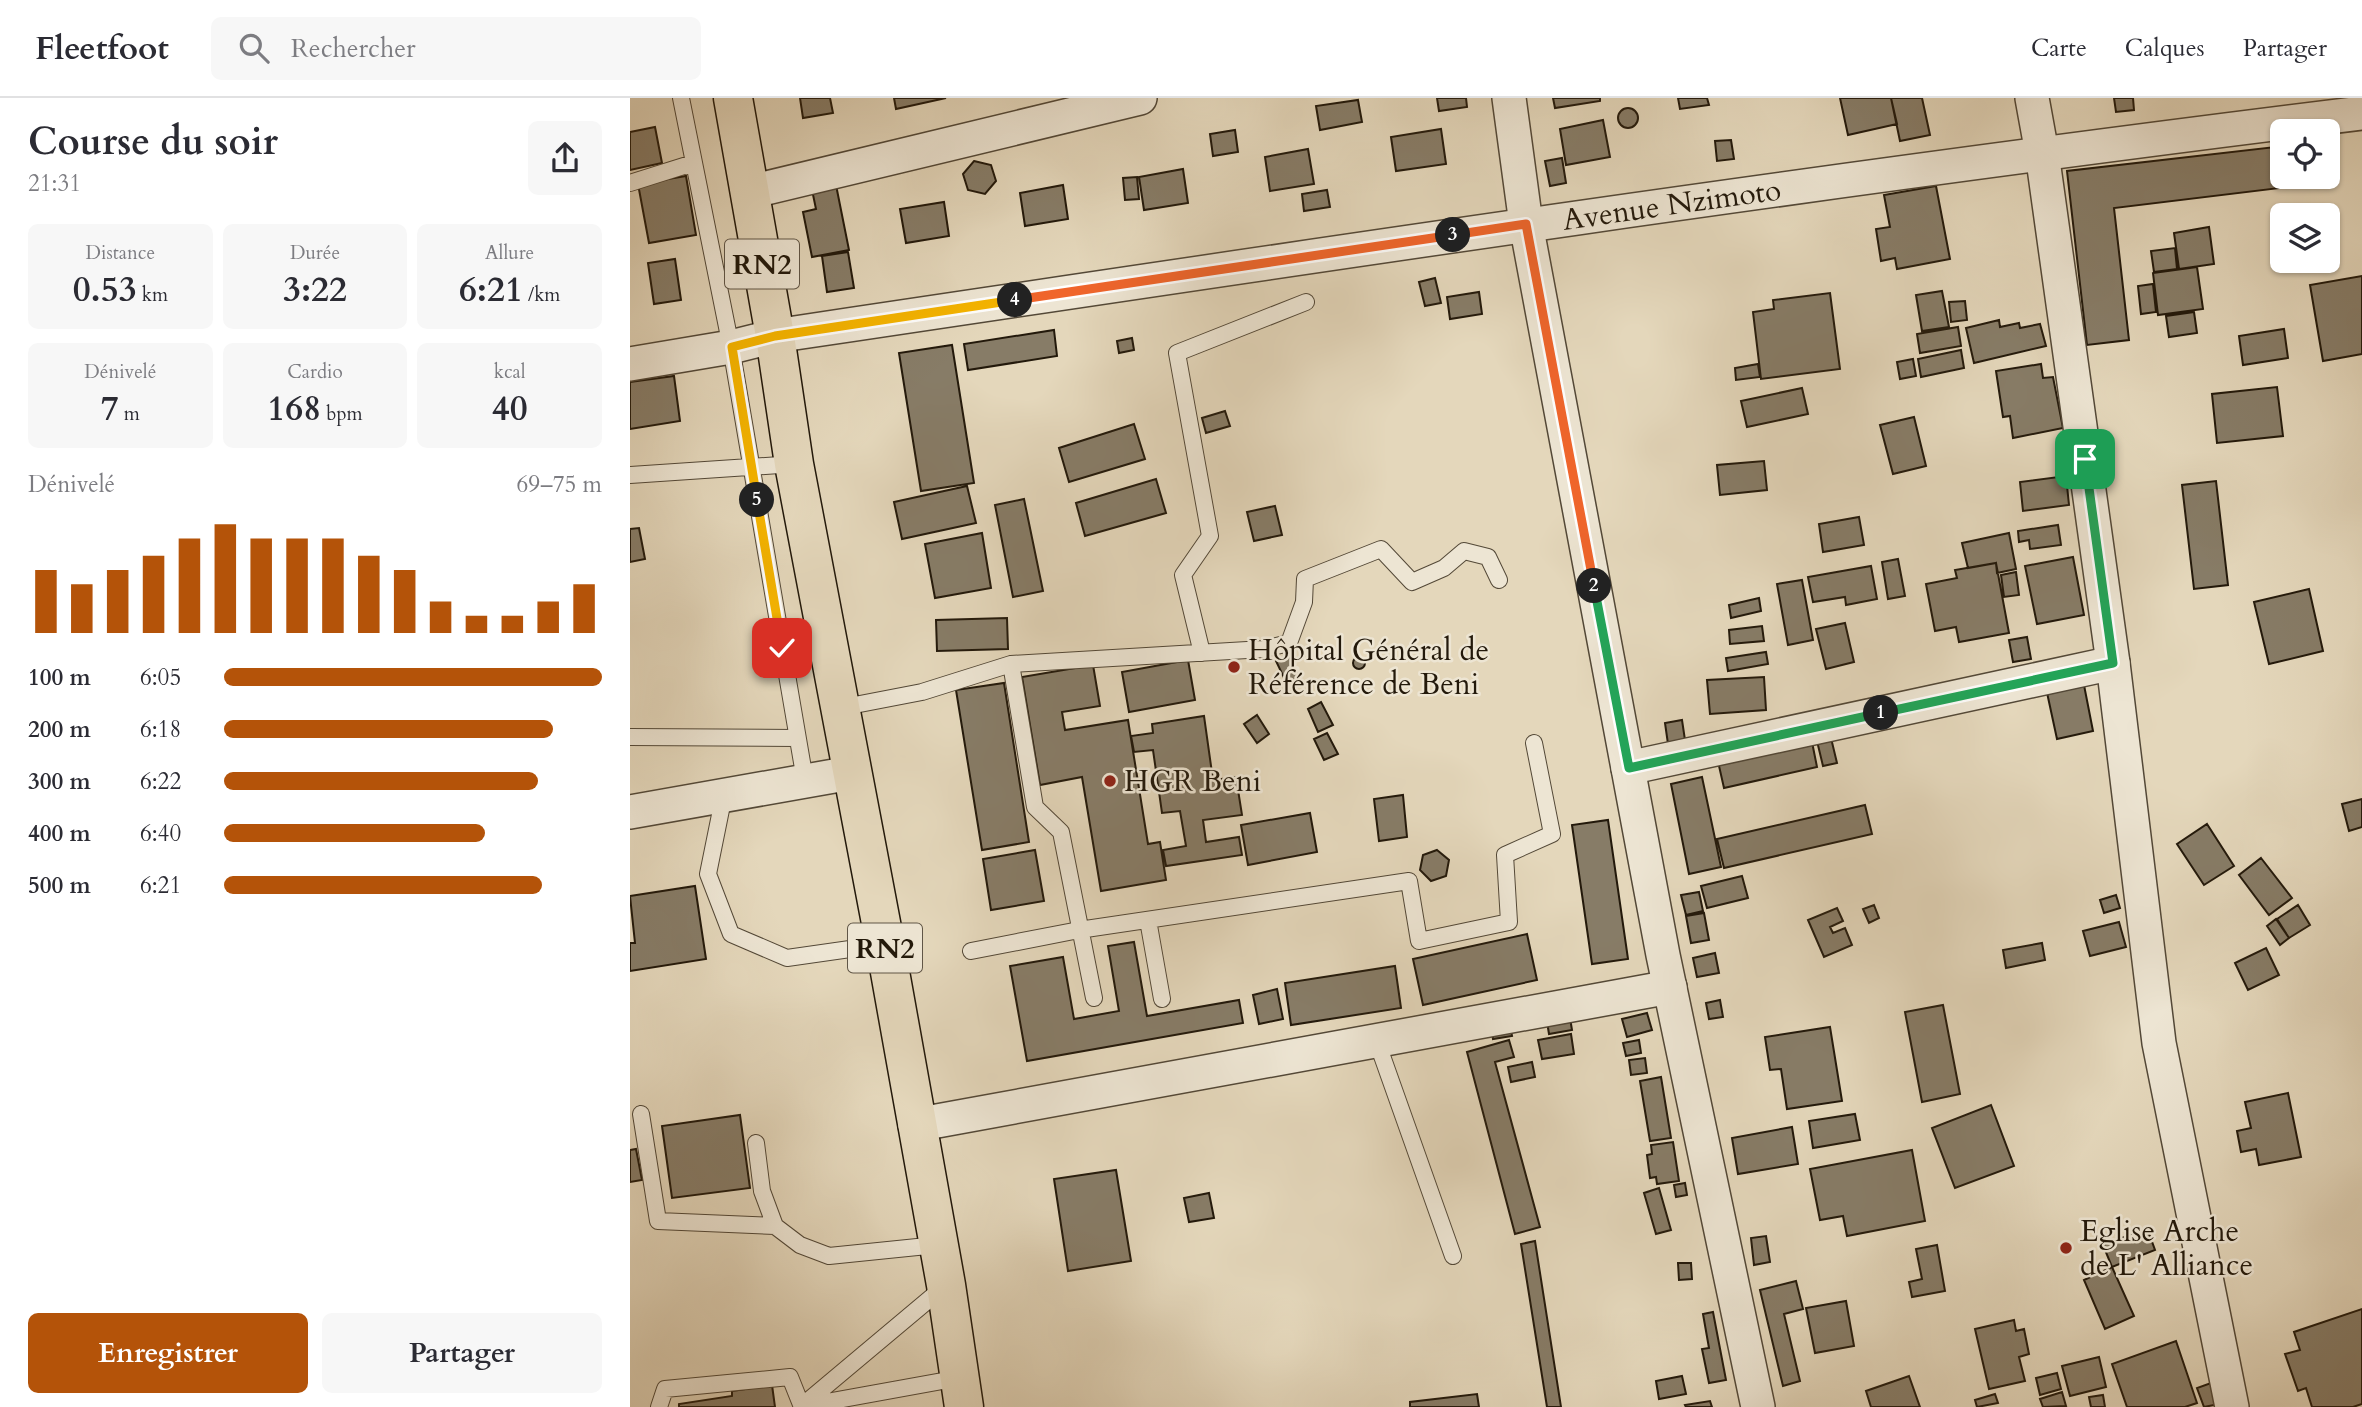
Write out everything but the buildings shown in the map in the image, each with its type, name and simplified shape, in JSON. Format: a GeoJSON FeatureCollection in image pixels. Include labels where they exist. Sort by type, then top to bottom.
{"type":"FeatureCollection","features":[{"type":"Feature","properties":{"kind":"highway","name":"RN2"},"geometry":{"type":"LineString","coordinates":[[733,98],[775,336],[794,464],[946,1286],[962,1393]]}},
{"type":"Feature","properties":{"kind":"street"},"geometry":{"type":"LineString","coordinates":[[750,192],[1140,98]]}},
{"type":"Feature","properties":{"kind":"street"},"geometry":{"type":"LineString","coordinates":[[1509,98],[1526,224],[1670,987],[1758,1407]]}},
{"type":"Feature","properties":{"kind":"street"},"geometry":{"type":"LineString","coordinates":[[2032,98],[2042,152],[2113,663],[2159,1043],[2232,1407]]}},
{"type":"Feature","properties":{"kind":"street","name":"Avenue Nzimoto"},"geometry":{"type":"LineString","coordinates":[[630,364],[732,347],[775,336],[1526,224],[2042,152],[2362,113]]}},
{"type":"Feature","properties":{"kind":"street"},"geometry":{"type":"LineString","coordinates":[[1629,768],[2113,663]]}},
{"type":"Feature","properties":{"kind":"street"},"geometry":{"type":"LineString","coordinates":[[630,812],[851,773]]}},
{"type":"Feature","properties":{"kind":"street"},"geometry":{"type":"LineString","coordinates":[[915,1125],[1670,987]]}},
{"type":"Feature","properties":{"kind":"lane"},"geometry":{"type":"LineString","coordinates":[[681,98],[732,347],[805,780]]}},
{"type":"Feature","properties":{"kind":"lane"},"geometry":{"type":"LineString","coordinates":[[630,183],[693,163]]}},
{"type":"Feature","properties":{"kind":"lane"},"geometry":{"type":"LineString","coordinates":[[1202,653],[1183,575],[1210,536],[1177,354],[1306,302]]}},
{"type":"Feature","properties":{"kind":"lane"},"geometry":{"type":"LineString","coordinates":[[630,475],[794,464]]}},
{"type":"Feature","properties":{"kind":"lane"},"geometry":{"type":"LineString","coordinates":[[839,708],[922,692],[1011,664],[1264,649],[1289,643],[1304,603],[1305,579],[1381,549],[1412,582],[1444,568],[1464,551],[1488,557],[1499,580]]}},
{"type":"Feature","properties":{"kind":"lane"},"geometry":{"type":"LineString","coordinates":[[1011,664],[1035,807],[1061,832],[1094,998]]}},
{"type":"Feature","properties":{"kind":"lane"},"geometry":{"type":"LineString","coordinates":[[630,737],[797,738]]}},
{"type":"Feature","properties":{"kind":"lane"},"geometry":{"type":"LineString","coordinates":[[971,951],[1079,930],[1409,881],[1419,941],[1510,922],[1505,855],[1552,834],[1534,743]]}},
{"type":"Feature","properties":{"kind":"lane"},"geometry":{"type":"LineString","coordinates":[[724,795],[708,874],[731,934],[786,958],[884,944]]}},
{"type":"Feature","properties":{"kind":"lane"},"geometry":{"type":"LineString","coordinates":[[1148,920],[1162,999]]}},
{"type":"Feature","properties":{"kind":"lane"},"geometry":{"type":"LineString","coordinates":[[1376,1040],[1453,1256]]}},
{"type":"Feature","properties":{"kind":"lane"},"geometry":{"type":"LineString","coordinates":[[641,1114],[658,1221],[775,1226]]}},
{"type":"Feature","properties":{"kind":"lane"},"geometry":{"type":"LineString","coordinates":[[756,1143],[762,1191],[775,1226],[800,1245],[829,1256],[937,1245]]}},
{"type":"Feature","properties":{"kind":"lane"},"geometry":{"type":"LineString","coordinates":[[802,1407],[946,1286]]}},
{"type":"Feature","properties":{"kind":"lane"},"geometry":{"type":"LineString","coordinates":[[659,1407],[665,1389],[790,1377],[802,1407]]}},
{"type":"Feature","properties":{"kind":"lane"},"geometry":{"type":"LineString","coordinates":[[802,1407],[962,1393]]}},
{"type":"Feature","properties":{"kind":"place","name":"Hôpital Général de Référence de Beni"},"geometry":{"type":"Point","coordinates":[1234,667]}},
{"type":"Feature","properties":{"kind":"place","name":"HGR Beni"},"geometry":{"type":"Point","coordinates":[1110,781]}},
{"type":"Feature","properties":{"kind":"place","name":"Eglise Arche de L' Alliance"},"geometry":{"type":"Point","coordinates":[2066,1248]}},
{"type":"Feature","properties":{"kind":"route"},"geometry":{"type":"LineString","coordinates":[[782,648],[732,347],[775,336],[1526,224],[1629,768],[2113,663],[2085,459]]}}]}
